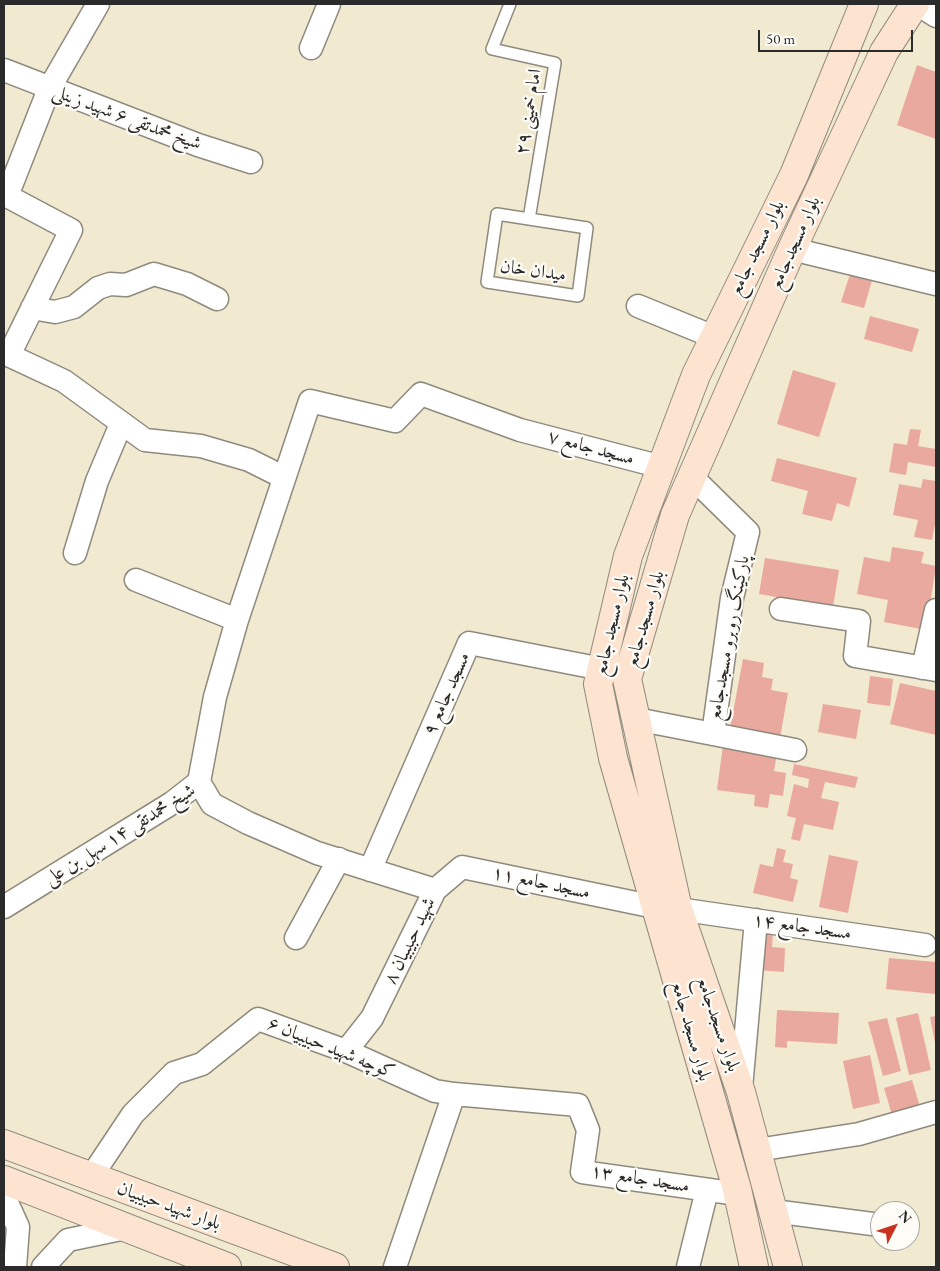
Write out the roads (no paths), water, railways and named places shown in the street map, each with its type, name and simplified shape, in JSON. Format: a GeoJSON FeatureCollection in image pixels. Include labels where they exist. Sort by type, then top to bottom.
{"type":"FeatureCollection","features":[{"type":"Feature","properties":{"kind":"main road","name":"بلوار مسجدجامع"},"geometry":{"type":"LineString","coordinates":[[788,1267],[741,1092],[666,908],[636,719],[627,679],[675,516],[792,249],[884,52],[916,4]]}},
{"type":"Feature","properties":{"kind":"main road","name":"بلوار مسجد جامع"},"geometry":{"type":"LineString","coordinates":[[754,1267],[738,1194],[666,908],[613,758],[598,684],[628,556],[696,375],[794,174],[861,6]]}},
{"type":"Feature","properties":{"kind":"main road","name":"بلوار شهید حبیبیان"},"geometry":{"type":"LineString","coordinates":[[4,1144],[335,1267]]}},
{"type":"Feature","properties":{"kind":"main road","name":"بلوار شهید حبیبیان"},"geometry":{"type":"LineString","coordinates":[[4,1180],[227,1267]]}},
{"type":"Feature","properties":{"kind":"street"},"geometry":{"type":"LineString","coordinates":[[98,4],[49,89],[7,196],[71,230],[32,308],[6,354],[64,381],[145,440],[201,446],[250,460],[283,478],[237,620],[215,697],[199,782]]}},
{"type":"Feature","properties":{"kind":"street"},"geometry":{"type":"LineString","coordinates":[[311,48],[329,4]]}},
{"type":"Feature","properties":{"kind":"street"},"geometry":{"type":"LineString","coordinates":[[916,4],[936,16]]}},
{"type":"Feature","properties":{"kind":"street","name":"شیخ محمدتقی ۶ شهید زینلی"},"geometry":{"type":"LineString","coordinates":[[4,70],[49,89],[251,162]]}},
{"type":"Feature","properties":{"kind":"street"},"geometry":{"type":"LineString","coordinates":[[792,249],[936,284]]}},
{"type":"Feature","properties":{"kind":"street"},"geometry":{"type":"LineString","coordinates":[[32,308],[55,312],[74,307],[98,288],[110,284],[126,285],[154,274],[187,284],[217,299]]}},
{"type":"Feature","properties":{"kind":"street"},"geometry":{"type":"LineString","coordinates":[[638,306],[714,336]]}},
{"type":"Feature","properties":{"kind":"street","name":"مسجد جامع ۷"},"geometry":{"type":"LineString","coordinates":[[283,478],[310,402],[394,422],[421,394],[520,430],[662,467]]}},
{"type":"Feature","properties":{"kind":"street"},"geometry":{"type":"LineString","coordinates":[[75,553],[97,481],[121,424]]}},
{"type":"Feature","properties":{"kind":"street","name":"پارکینگ روبرو مسجدجامع"},"geometry":{"type":"LineString","coordinates":[[692,477],[748,532],[732,598],[713,734]]}},
{"type":"Feature","properties":{"kind":"street"},"geometry":{"type":"LineString","coordinates":[[136,580],[237,620]]}},
{"type":"Feature","properties":{"kind":"street"},"geometry":{"type":"LineString","coordinates":[[781,609],[859,620],[855,656],[930,669],[936,610]]}},
{"type":"Feature","properties":{"kind":"street","name":"مسجد جامع ۹"},"geometry":{"type":"LineString","coordinates":[[370,870],[469,643],[602,669]]}},
{"type":"Feature","properties":{"kind":"street"},"geometry":{"type":"LineString","coordinates":[[636,719],[795,750]]}},
{"type":"Feature","properties":{"kind":"street","name":"شیخ محمدتقی ۱۴ سهل بن علی"},"geometry":{"type":"LineString","coordinates":[[7,900],[172,803],[199,782],[212,804],[248,823],[308,850],[339,860]]}},
{"type":"Feature","properties":{"kind":"street"},"geometry":{"type":"LineString","coordinates":[[296,938],[339,860]]}},
{"type":"Feature","properties":{"kind":"street","name":"شهید حبیبیان ۸"},"geometry":{"type":"LineString","coordinates":[[339,860],[435,890],[372,1018],[346,1051]]}},
{"type":"Feature","properties":{"kind":"street","name":"مسجد جامع ۱۱"},"geometry":{"type":"LineString","coordinates":[[435,890],[462,867],[666,908]]}},
{"type":"Feature","properties":{"kind":"street","name":"مسجد جامع ۱۴"},"geometry":{"type":"LineString","coordinates":[[666,908],[925,945]]}},
{"type":"Feature","properties":{"kind":"street"},"geometry":{"type":"LineString","coordinates":[[741,1092],[756,920]]}},
{"type":"Feature","properties":{"kind":"street","name":"کوچه شهید حبیبیان ۶"},"geometry":{"type":"LineString","coordinates":[[91,1177],[133,1114],[174,1073],[202,1064],[258,1019],[346,1051],[435,1090],[454,1094]]}},
{"type":"Feature","properties":{"kind":"street"},"geometry":{"type":"LineString","coordinates":[[396,1267],[454,1094]]}},
{"type":"Feature","properties":{"kind":"street","name":"مسجد جامع ۱۳"},"geometry":{"type":"LineString","coordinates":[[454,1094],[578,1105],[588,1130],[582,1172],[738,1194]]}},
{"type":"Feature","properties":{"kind":"street"},"geometry":{"type":"LineString","coordinates":[[757,1150],[860,1134],[936,1112]]}},
{"type":"Feature","properties":{"kind":"street"},"geometry":{"type":"LineString","coordinates":[[688,1267],[707,1190]]}},
{"type":"Feature","properties":{"kind":"street"},"geometry":{"type":"LineString","coordinates":[[4,1196],[18,1227],[15,1267]]}},
{"type":"Feature","properties":{"kind":"street"},"geometry":{"type":"LineString","coordinates":[[773,1211],[870,1224]]}},
{"type":"Feature","properties":{"kind":"street"},"geometry":{"type":"LineString","coordinates":[[43,1267],[68,1240],[126,1228]]}},
{"type":"Feature","properties":{"kind":"lane","name":"امام خمینی ۲۹"},"geometry":{"type":"LineString","coordinates":[[510,4],[492,49],[555,63],[529,219]]}},
{"type":"Feature","properties":{"kind":"lane","name":"میدان خان"},"geometry":{"type":"LineString","coordinates":[[497,214],[529,219],[587,228],[578,296],[487,282],[497,214]]}}]}
